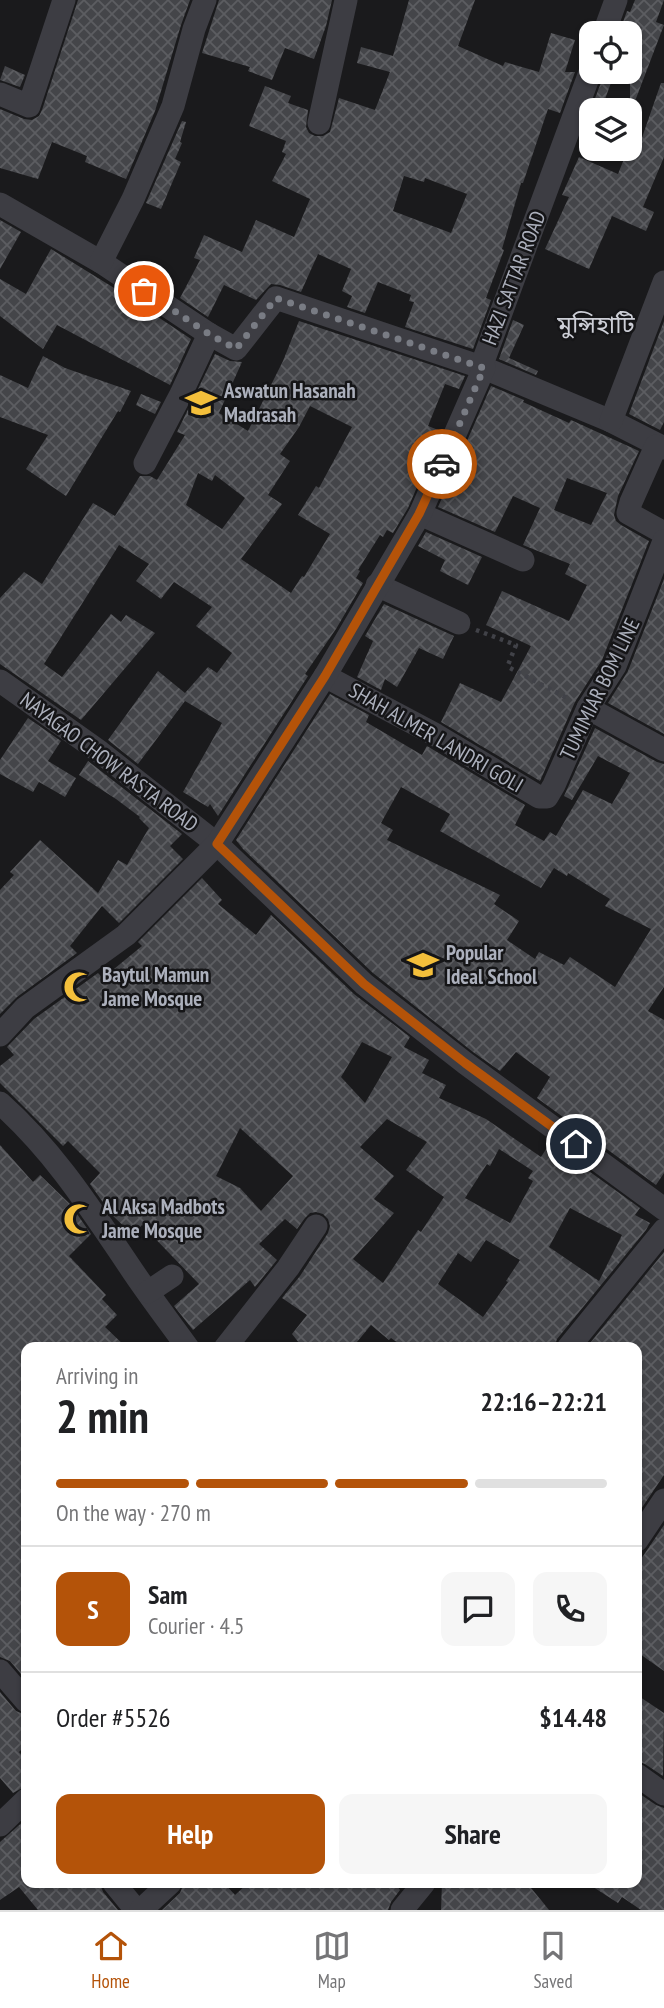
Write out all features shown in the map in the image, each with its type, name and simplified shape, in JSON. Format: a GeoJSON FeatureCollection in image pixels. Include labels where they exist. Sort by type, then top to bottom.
{"type":"FeatureCollection","features":[{"type":"Feature","properties":{"kind":"street"},"geometry":{"type":"LineString","coordinates":[[0,94],[29,106],[64,0]]}},
{"type":"Feature","properties":{"kind":"street"},"geometry":{"type":"LineString","coordinates":[[101,262],[133,199],[173,106],[194,29],[205,0]]}},
{"type":"Feature","properties":{"kind":"street"},"geometry":{"type":"LineString","coordinates":[[319,123],[346,0]]}},
{"type":"Feature","properties":{"kind":"street"},"geometry":{"type":"LineString","coordinates":[[608,21],[616,0]]}},
{"type":"Feature","properties":{"kind":"street","name":"HAZI SATTAR ROAD"},"geometry":{"type":"LineString","coordinates":[[0,1035],[25,1008],[126,935],[217,844],[325,676],[419,514],[483,368],[586,84]]}},
{"type":"Feature","properties":{"kind":"street"},"geometry":{"type":"LineString","coordinates":[[0,204],[101,262],[236,349],[276,298],[483,368],[611,421],[660,447],[628,513],[664,533]]}},
{"type":"Feature","properties":{"kind":"street"},"geometry":{"type":"LineString","coordinates":[[611,421],[664,282]]}},
{"type":"Feature","properties":{"kind":"street"},"geometry":{"type":"LineString","coordinates":[[145,463],[209,334]]}},
{"type":"Feature","properties":{"kind":"street"},"geometry":{"type":"LineString","coordinates":[[419,514],[523,561]]}},
{"type":"Feature","properties":{"kind":"street","name":"TUMIMIAR BOM LINE"},"geometry":{"type":"LineString","coordinates":[[547,797],[588,708],[615,666],[664,541]]}},
{"type":"Feature","properties":{"kind":"street"},"geometry":{"type":"LineString","coordinates":[[377,585],[459,623]]}},
{"type":"Feature","properties":{"kind":"street","name":"SHAH ALMER LANDRI GOLI"},"geometry":{"type":"LineString","coordinates":[[325,676],[436,734],[539,797],[547,797]]}},
{"type":"Feature","properties":{"kind":"street","name":"NAYAGAO CHOW RASTA ROAD"},"geometry":{"type":"LineString","coordinates":[[0,681],[100,752],[217,844],[364,984],[465,1063],[664,1209]]}},
{"type":"Feature","properties":{"kind":"street"},"geometry":{"type":"LineString","coordinates":[[588,708],[664,750]]}},
{"type":"Feature","properties":{"kind":"street"},"geometry":{"type":"LineString","coordinates":[[0,1103],[26,1127],[74,1184],[184,1342]]}},
{"type":"Feature","properties":{"kind":"street"},"geometry":{"type":"LineString","coordinates":[[230,1342],[288,1268],[316,1226]]}},
{"type":"Feature","properties":{"kind":"street"},"geometry":{"type":"LineString","coordinates":[[573,1342],[664,1230]]}},
{"type":"Feature","properties":{"kind":"street"},"geometry":{"type":"LineString","coordinates":[[148,1292],[172,1276]]}},
{"type":"Feature","properties":{"kind":"street"},"geometry":{"type":"LineString","coordinates":[[642,1534],[661,1511]]}},
{"type":"Feature","properties":{"kind":"street"},"geometry":{"type":"LineString","coordinates":[[3,1681],[21,1697]]}},
{"type":"Feature","properties":{"kind":"street"},"geometry":{"type":"LineString","coordinates":[[642,1779],[664,1794]]}},
{"type":"Feature","properties":{"kind":"street"},"geometry":{"type":"LineString","coordinates":[[0,1825],[21,1805]]}},
{"type":"Feature","properties":{"kind":"street"},"geometry":{"type":"LineString","coordinates":[[118,1888],[138,1910],[164,1888]]}},
{"type":"Feature","properties":{"kind":"street"},"geometry":{"type":"LineString","coordinates":[[402,1910],[420,1888]]}},
{"type":"Feature","properties":{"kind":"path"},"geometry":{"type":"LineString","coordinates":[[459,623],[516,645],[508,665],[510,668],[588,708]]}},
{"type":"Feature","properties":{"kind":"building"},"geometry":{"type":"Polygon","coordinates":[[[78,0],[190,0],[155,111],[126,179],[85,162],[87,156],[52,142],[38,179],[0,168],[0,109],[24,119],[32,120],[39,116],[78,0]]]}},
{"type":"Feature","properties":{"kind":"building"},"geometry":{"type":"Polygon","coordinates":[[[219,0],[332,0],[314,59],[285,48],[272,80],[248,71],[250,67],[202,53],[219,0]]]}},
{"type":"Feature","properties":{"kind":"building"},"geometry":{"type":"Polygon","coordinates":[[[409,0],[475,0],[458,46],[503,66],[505,62],[539,72],[551,33],[575,40],[565,72],[575,72],[560,113],[548,109],[521,183],[502,249],[504,250],[486,298],[491,300],[473,349],[405,327],[414,302],[409,301],[411,295],[378,282],[365,313],[347,307],[352,296],[342,291],[351,269],[318,254],[301,292],[271,284],[256,300],[224,285],[208,317],[180,298],[200,260],[194,258],[204,235],[242,252],[256,220],[294,237],[310,199],[272,181],[286,154],[282,152],[286,141],[249,126],[265,86],[291,96],[288,103],[308,110],[306,127],[309,133],[323,136],[330,132],[339,98],[375,110],[390,72],[357,63],[361,47],[393,56],[409,0]],[[404,176],[393,211],[451,233],[467,194],[425,178],[424,182],[404,176]]]}},
{"type":"Feature","properties":{"kind":"building"},"geometry":{"type":"Polygon","coordinates":[[[635,0],[664,0],[656,22],[664,25],[642,83],[642,21],[623,21],[627,11],[630,12],[635,0]]]}},
{"type":"Feature","properties":{"kind":"building"},"geometry":{"type":"Polygon","coordinates":[[[5,66],[25,75],[20,87],[0,80],[5,66]]]}},
{"type":"Feature","properties":{"kind":"building"},"geometry":{"type":"Polygon","coordinates":[[[661,83],[664,83],[664,157],[643,207],[654,212],[646,231],[612,216],[589,269],[545,249],[569,197],[562,195],[579,157],[579,161],[588,161],[618,174],[623,161],[642,161],[642,138],[661,83]]]}},
{"type":"Feature","properties":{"kind":"building"},"geometry":{"type":"Polygon","coordinates":[[[600,84],[611,84],[605,98],[595,98],[600,84]]]}},
{"type":"Feature","properties":{"kind":"building"},"geometry":{"type":"Polygon","coordinates":[[[630,84],[642,84],[636,98],[630,98],[630,84]]]}},
{"type":"Feature","properties":{"kind":"building"},"geometry":{"type":"Polygon","coordinates":[[[182,121],[186,122],[180,142],[182,143],[175,159],[181,162],[161,209],[146,203],[182,121]]]}},
{"type":"Feature","properties":{"kind":"building"},"geometry":{"type":"Polygon","coordinates":[[[0,220],[21,232],[0,269],[0,220]]]}},
{"type":"Feature","properties":{"kind":"building"},"geometry":{"type":"Polygon","coordinates":[[[51,249],[119,291],[115,296],[152,313],[191,339],[170,385],[57,325],[43,349],[0,316],[0,279],[26,294],[51,249]]]}},
{"type":"Feature","properties":{"kind":"building"},"geometry":{"type":"Polygon","coordinates":[[[513,320],[524,325],[509,358],[538,371],[536,375],[499,359],[513,320]]]}},
{"type":"Feature","properties":{"kind":"building"},"geometry":{"type":"Polygon","coordinates":[[[299,321],[465,376],[459,389],[445,384],[428,426],[441,431],[408,508],[393,533],[387,530],[383,537],[380,535],[358,570],[360,571],[356,578],[363,583],[305,674],[308,676],[218,816],[210,804],[208,807],[183,792],[222,723],[185,701],[138,764],[108,740],[158,671],[185,693],[208,667],[217,673],[232,653],[196,626],[212,607],[174,582],[161,599],[136,581],[149,564],[119,545],[44,664],[62,677],[111,614],[121,622],[126,615],[155,633],[81,720],[0,664],[0,598],[24,572],[42,584],[93,503],[115,516],[140,476],[150,476],[157,480],[185,435],[177,432],[215,354],[230,361],[242,362],[219,413],[248,431],[283,361],[299,321]],[[310,406],[280,454],[290,461],[268,495],[282,504],[241,559],[291,593],[330,534],[298,515],[316,486],[319,488],[352,427],[310,406]],[[198,473],[186,505],[222,529],[245,498],[215,475],[212,481],[198,473]]]}},
{"type":"Feature","properties":{"kind":"building"},"geometry":{"type":"Polygon","coordinates":[[[664,321],[664,422],[660,430],[629,414],[664,321]]]}},
{"type":"Feature","properties":{"kind":"building"},"geometry":{"type":"Polygon","coordinates":[[[43,356],[65,368],[131,391],[66,496],[26,469],[48,435],[0,417],[0,375],[28,388],[43,356]]]}},
{"type":"Feature","properties":{"kind":"building"},"geometry":{"type":"Polygon","coordinates":[[[491,386],[569,423],[571,420],[639,451],[618,496],[614,515],[621,525],[649,541],[602,660],[575,702],[540,781],[441,722],[460,683],[501,702],[531,646],[486,625],[502,591],[569,621],[587,585],[565,574],[570,564],[523,545],[540,508],[513,496],[495,532],[438,507],[491,386]],[[567,478],[554,510],[591,525],[607,493],[567,478]]]}},
{"type":"Feature","properties":{"kind":"building"},"geometry":{"type":"Polygon","coordinates":[[[141,394],[161,402],[155,414],[136,405],[141,394]]]}},
{"type":"Feature","properties":{"kind":"building"},"geometry":{"type":"Polygon","coordinates":[[[426,532],[482,557],[468,585],[440,571],[445,560],[418,546],[426,532]]]}},
{"type":"Feature","properties":{"kind":"building"},"geometry":{"type":"Polygon","coordinates":[[[664,579],[664,734],[608,703],[628,671],[664,579]]]}},
{"type":"Feature","properties":{"kind":"building"},"geometry":{"type":"Polygon","coordinates":[[[384,604],[454,636],[443,659],[419,648],[397,687],[385,679],[381,690],[357,677],[373,641],[365,636],[384,604]]]}},
{"type":"Feature","properties":{"kind":"building"},"geometry":{"type":"Polygon","coordinates":[[[330,694],[369,715],[366,722],[422,755],[427,746],[525,805],[515,825],[544,841],[550,832],[556,836],[583,790],[612,804],[630,773],[598,756],[572,800],[564,796],[595,728],[664,764],[664,987],[648,1011],[664,1020],[664,1173],[656,1185],[537,1098],[550,1077],[516,1052],[500,1071],[473,1052],[373,973],[236,840],[330,694]],[[401,787],[381,823],[393,830],[387,840],[500,895],[494,904],[519,921],[507,940],[535,959],[539,952],[564,965],[570,957],[615,987],[651,929],[605,906],[610,899],[568,873],[567,876],[554,868],[541,888],[440,831],[450,814],[401,787]]]}},
{"type":"Feature","properties":{"kind":"building"},"geometry":{"type":"Polygon","coordinates":[[[28,718],[61,741],[48,761],[76,778],[65,797],[39,782],[33,792],[0,774],[0,760],[28,718]]]}},
{"type":"Feature","properties":{"kind":"building"},"geometry":{"type":"Polygon","coordinates":[[[88,761],[182,834],[170,846],[183,859],[119,923],[102,906],[70,946],[77,953],[17,997],[0,1014],[0,890],[14,875],[10,872],[40,840],[98,893],[118,860],[127,865],[149,828],[140,817],[79,775],[88,761]]]}},
{"type":"Feature","properties":{"kind":"building"},"geometry":{"type":"Polygon","coordinates":[[[202,878],[222,900],[218,904],[256,935],[271,915],[354,994],[410,1037],[404,1047],[429,1060],[422,1073],[446,1085],[439,1098],[486,1119],[541,1157],[550,1143],[640,1208],[635,1215],[650,1223],[556,1342],[397,1342],[391,1338],[389,1340],[371,1325],[357,1342],[298,1342],[292,1334],[307,1315],[282,1298],[328,1233],[328,1219],[316,1212],[310,1213],[297,1229],[285,1219],[259,1244],[277,1260],[255,1287],[250,1280],[193,1330],[174,1306],[199,1284],[142,1225],[133,1235],[112,1215],[90,1184],[100,1173],[68,1141],[63,1146],[0,1083],[0,1066],[14,1055],[7,1047],[34,1019],[98,973],[103,978],[142,946],[138,942],[202,878]],[[362,1042],[341,1077],[365,1103],[392,1057],[362,1042]],[[387,1119],[360,1147],[394,1176],[374,1199],[394,1213],[353,1259],[383,1283],[418,1230],[421,1232],[444,1197],[406,1170],[427,1142],[387,1119]],[[240,1128],[216,1176],[240,1188],[261,1211],[293,1176],[240,1128]],[[499,1149],[490,1166],[487,1164],[465,1198],[510,1223],[533,1181],[528,1178],[533,1171],[499,1149]],[[570,1208],[549,1247],[599,1281],[622,1235],[570,1208]],[[486,1240],[471,1262],[458,1253],[438,1284],[483,1317],[520,1260],[486,1240]]]}},
{"type":"Feature","properties":{"kind":"building"},"geometry":{"type":"Polygon","coordinates":[[[0,1145],[33,1182],[40,1175],[70,1204],[91,1234],[69,1256],[106,1295],[102,1299],[117,1315],[105,1327],[121,1342],[21,1342],[21,1674],[10,1661],[0,1657],[0,1145]]]}},
{"type":"Feature","properties":{"kind":"building"},"geometry":{"type":"Polygon","coordinates":[[[664,1252],[664,1475],[642,1508],[642,1342],[591,1342],[664,1252]]]}},
{"type":"Feature","properties":{"kind":"building"},"geometry":{"type":"Polygon","coordinates":[[[664,1525],[664,1671],[642,1656],[642,1558],[664,1525]]]}},
{"type":"Feature","properties":{"kind":"building"},"geometry":{"type":"Polygon","coordinates":[[[0,1692],[16,1711],[21,1713],[21,1789],[13,1793],[0,1778],[0,1692]]]}},
{"type":"Feature","properties":{"kind":"building"},"geometry":{"type":"Polygon","coordinates":[[[642,1698],[664,1713],[663,1776],[642,1763],[642,1698]]]}},
{"type":"Feature","properties":{"kind":"building"},"geometry":{"type":"Polygon","coordinates":[[[642,1795],[664,1808],[664,1910],[641,1910],[622,1897],[618,1903],[595,1888],[642,1888],[642,1795]]]}},
{"type":"Feature","properties":{"kind":"building"},"geometry":{"type":"Polygon","coordinates":[[[21,1823],[21,1888],[102,1888],[118,1910],[38,1910],[19,1887],[0,1900],[0,1842],[21,1823]]]}},
{"type":"Feature","properties":{"kind":"building"},"geometry":{"type":"Polygon","coordinates":[[[182,1888],[229,1888],[235,1895],[243,1888],[400,1890],[388,1910],[162,1910],[182,1888]]]}},
{"type":"Feature","properties":{"kind":"building"},"geometry":{"type":"Polygon","coordinates":[[[442,1888],[531,1888],[549,1910],[441,1910],[442,1888]]]}},
{"type":"Feature","properties":{"kind":"way so far"},"geometry":{"type":"LineString","coordinates":[[144,291],[236,349],[276,298],[484,368],[442,464]]}},
{"type":"Feature","properties":{"kind":"place","name":"Aswatun Hasanah Madrasah"},"geometry":{"type":"Point","coordinates":[201,403]}},
{"type":"Feature","properties":{"kind":"place","name":"Popular Ideal School"},"geometry":{"type":"Point","coordinates":[423,965]}},
{"type":"Feature","properties":{"kind":"place","name":"Baytul Mamun Jame Mosque"},"geometry":{"type":"Point","coordinates":[79,987]}},
{"type":"Feature","properties":{"kind":"place","name":"Al Aksa Madbots Jame Mosque"},"geometry":{"type":"Point","coordinates":[79,1219]}},
{"type":"Feature","properties":{"kind":"district","name":"মুন্সিহাটি"},"geometry":{"type":"Point","coordinates":[596,325]}},
{"type":"Feature","properties":{"kind":"route"},"geometry":{"type":"LineString","coordinates":[[442,464],[419,514],[325,676],[217,844],[364,984],[465,1063],[576,1144]]}}]}
